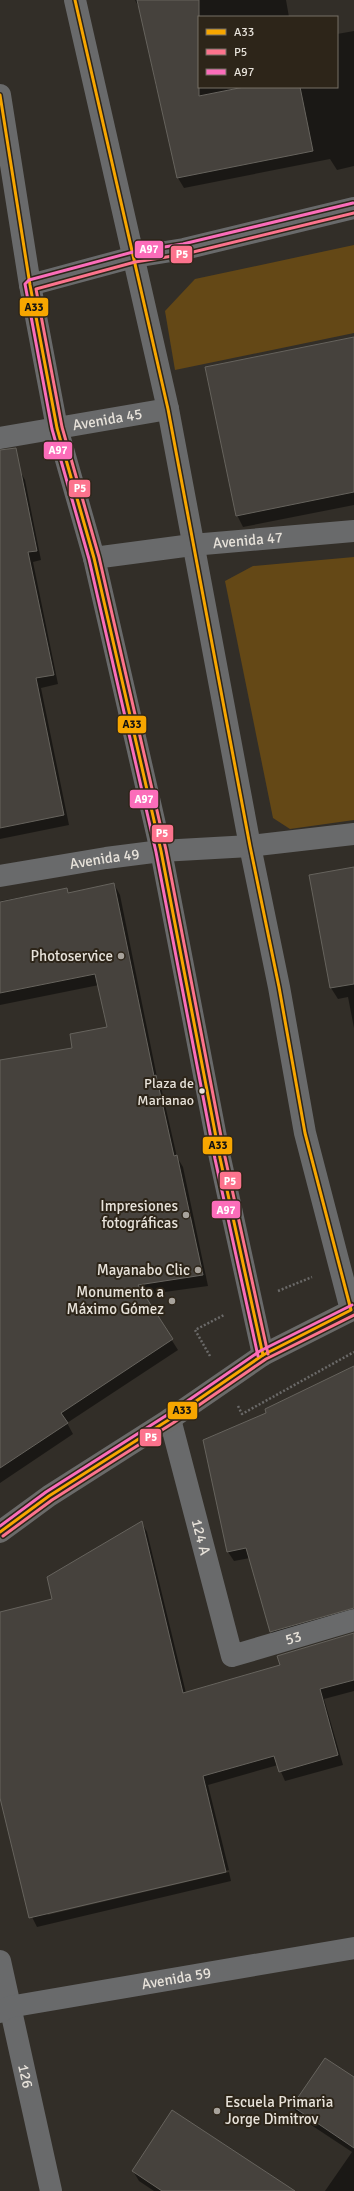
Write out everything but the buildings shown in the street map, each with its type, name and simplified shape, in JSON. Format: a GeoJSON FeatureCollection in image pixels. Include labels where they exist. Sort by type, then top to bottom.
{"type":"FeatureCollection","features":[{"type":"Feature","properties":{"kind":"main road"},"geometry":{"type":"LineString","coordinates":[[0,1532],[49,1496],[170,1419],[263,1355],[352,1310]]}},
{"type":"Feature","properties":{"kind":"street"},"geometry":{"type":"LineString","coordinates":[[75,0],[168,409],[192,545],[250,846],[279,987],[305,1133],[352,1310]]}},
{"type":"Feature","properties":{"kind":"street"},"geometry":{"type":"LineString","coordinates":[[0,95],[30,285],[57,428],[94,558],[161,852],[220,1158],[263,1355]]}},
{"type":"Feature","properties":{"kind":"street"},"geometry":{"type":"LineString","coordinates":[[30,285],[134,257],[184,249],[354,208]]}},
{"type":"Feature","properties":{"kind":"street","name":"Avenida 45"},"geometry":{"type":"LineString","coordinates":[[0,438],[168,409]]}},
{"type":"Feature","properties":{"kind":"street","name":"Avenida 47"},"geometry":{"type":"LineString","coordinates":[[94,558],[192,545],[354,531]]}},
{"type":"Feature","properties":{"kind":"street","name":"Avenida 49"},"geometry":{"type":"LineString","coordinates":[[0,876],[106,858],[161,852],[250,846],[354,834]]}},
{"type":"Feature","properties":{"kind":"street","name":"124 A"},"geometry":{"type":"LineString","coordinates":[[170,1419],[232,1656]]}},
{"type":"Feature","properties":{"kind":"street","name":"53"},"geometry":{"type":"LineString","coordinates":[[232,1656],[354,1620]]}},
{"type":"Feature","properties":{"kind":"street","name":"Avenida 59"},"geometry":{"type":"LineString","coordinates":[[4,2010],[354,1948]]}},
{"type":"Feature","properties":{"kind":"street","name":"126"},"geometry":{"type":"LineString","coordinates":[[0,1961],[4,2010],[51,2191]]}},
{"type":"Feature","properties":{"kind":"shaded area"},"geometry":{"type":"Polygon","coordinates":[[[354,245],[354,333],[175,370],[165,311],[195,279],[354,245]]]}},
{"type":"Feature","properties":{"kind":"shaded area"},"geometry":{"type":"Polygon","coordinates":[[[354,557],[354,820],[290,829],[273,818],[225,581],[253,566],[354,557]]]}},
{"type":"Feature","properties":{"kind":"transit line","name":"A33"},"geometry":{"type":"LineString","coordinates":[[0,1532],[49,1496],[170,1419],[263,1355],[351,1310],[305,1133],[279,987],[250,846],[168,409],[75,0]]}},
{"type":"Feature","properties":{"kind":"transit line","name":"A33"},"geometry":{"type":"LineString","coordinates":[[0,95],[30,285],[57,428],[94,558],[161,851],[220,1158],[263,1355]]}},
{"type":"Feature","properties":{"kind":"transit line","name":"A97"},"geometry":{"type":"LineString","coordinates":[[258,1356],[215,1159],[156,852],[89,559],[52,429],[25,284],[29,280],[133,252],[183,244],[353,203]]}},
{"type":"Feature","properties":{"kind":"transit line","name":"P5"},"geometry":{"type":"LineString","coordinates":[[268,1354],[225,1157],[166,850],[99,557],[62,427],[36,289],[135,262],[185,254],[354,213]]}},
{"type":"Feature","properties":{"kind":"transit line","name":"A97"},"geometry":{"type":"LineString","coordinates":[[0,1526],[46,1492],[167,1415],[260,1351],[352,1305]]}},
{"type":"Feature","properties":{"kind":"transit line","name":"P5"},"geometry":{"type":"LineString","coordinates":[[3,1536],[52,1500],[173,1423],[266,1359],[354,1315]]}},
{"type":"Feature","properties":{"kind":"place","name":"Photoservice"},"geometry":{"type":"Point","coordinates":[121,956]}},
{"type":"Feature","properties":{"kind":"place","name":"Plaza de Marianao"},"geometry":{"type":"Point","coordinates":[202,1091]}},
{"type":"Feature","properties":{"kind":"place","name":"Impresiones fotográficas"},"geometry":{"type":"Point","coordinates":[186,1215]}},
{"type":"Feature","properties":{"kind":"place","name":"Mayanabo Clic"},"geometry":{"type":"Point","coordinates":[198,1270]}},
{"type":"Feature","properties":{"kind":"place","name":"Monumento a Máximo Gómez"},"geometry":{"type":"Point","coordinates":[172,1301]}},
{"type":"Feature","properties":{"kind":"place","name":"Escuela Primaria Jorge Dimitrov"},"geometry":{"type":"Point","coordinates":[217,2111]}}]}
